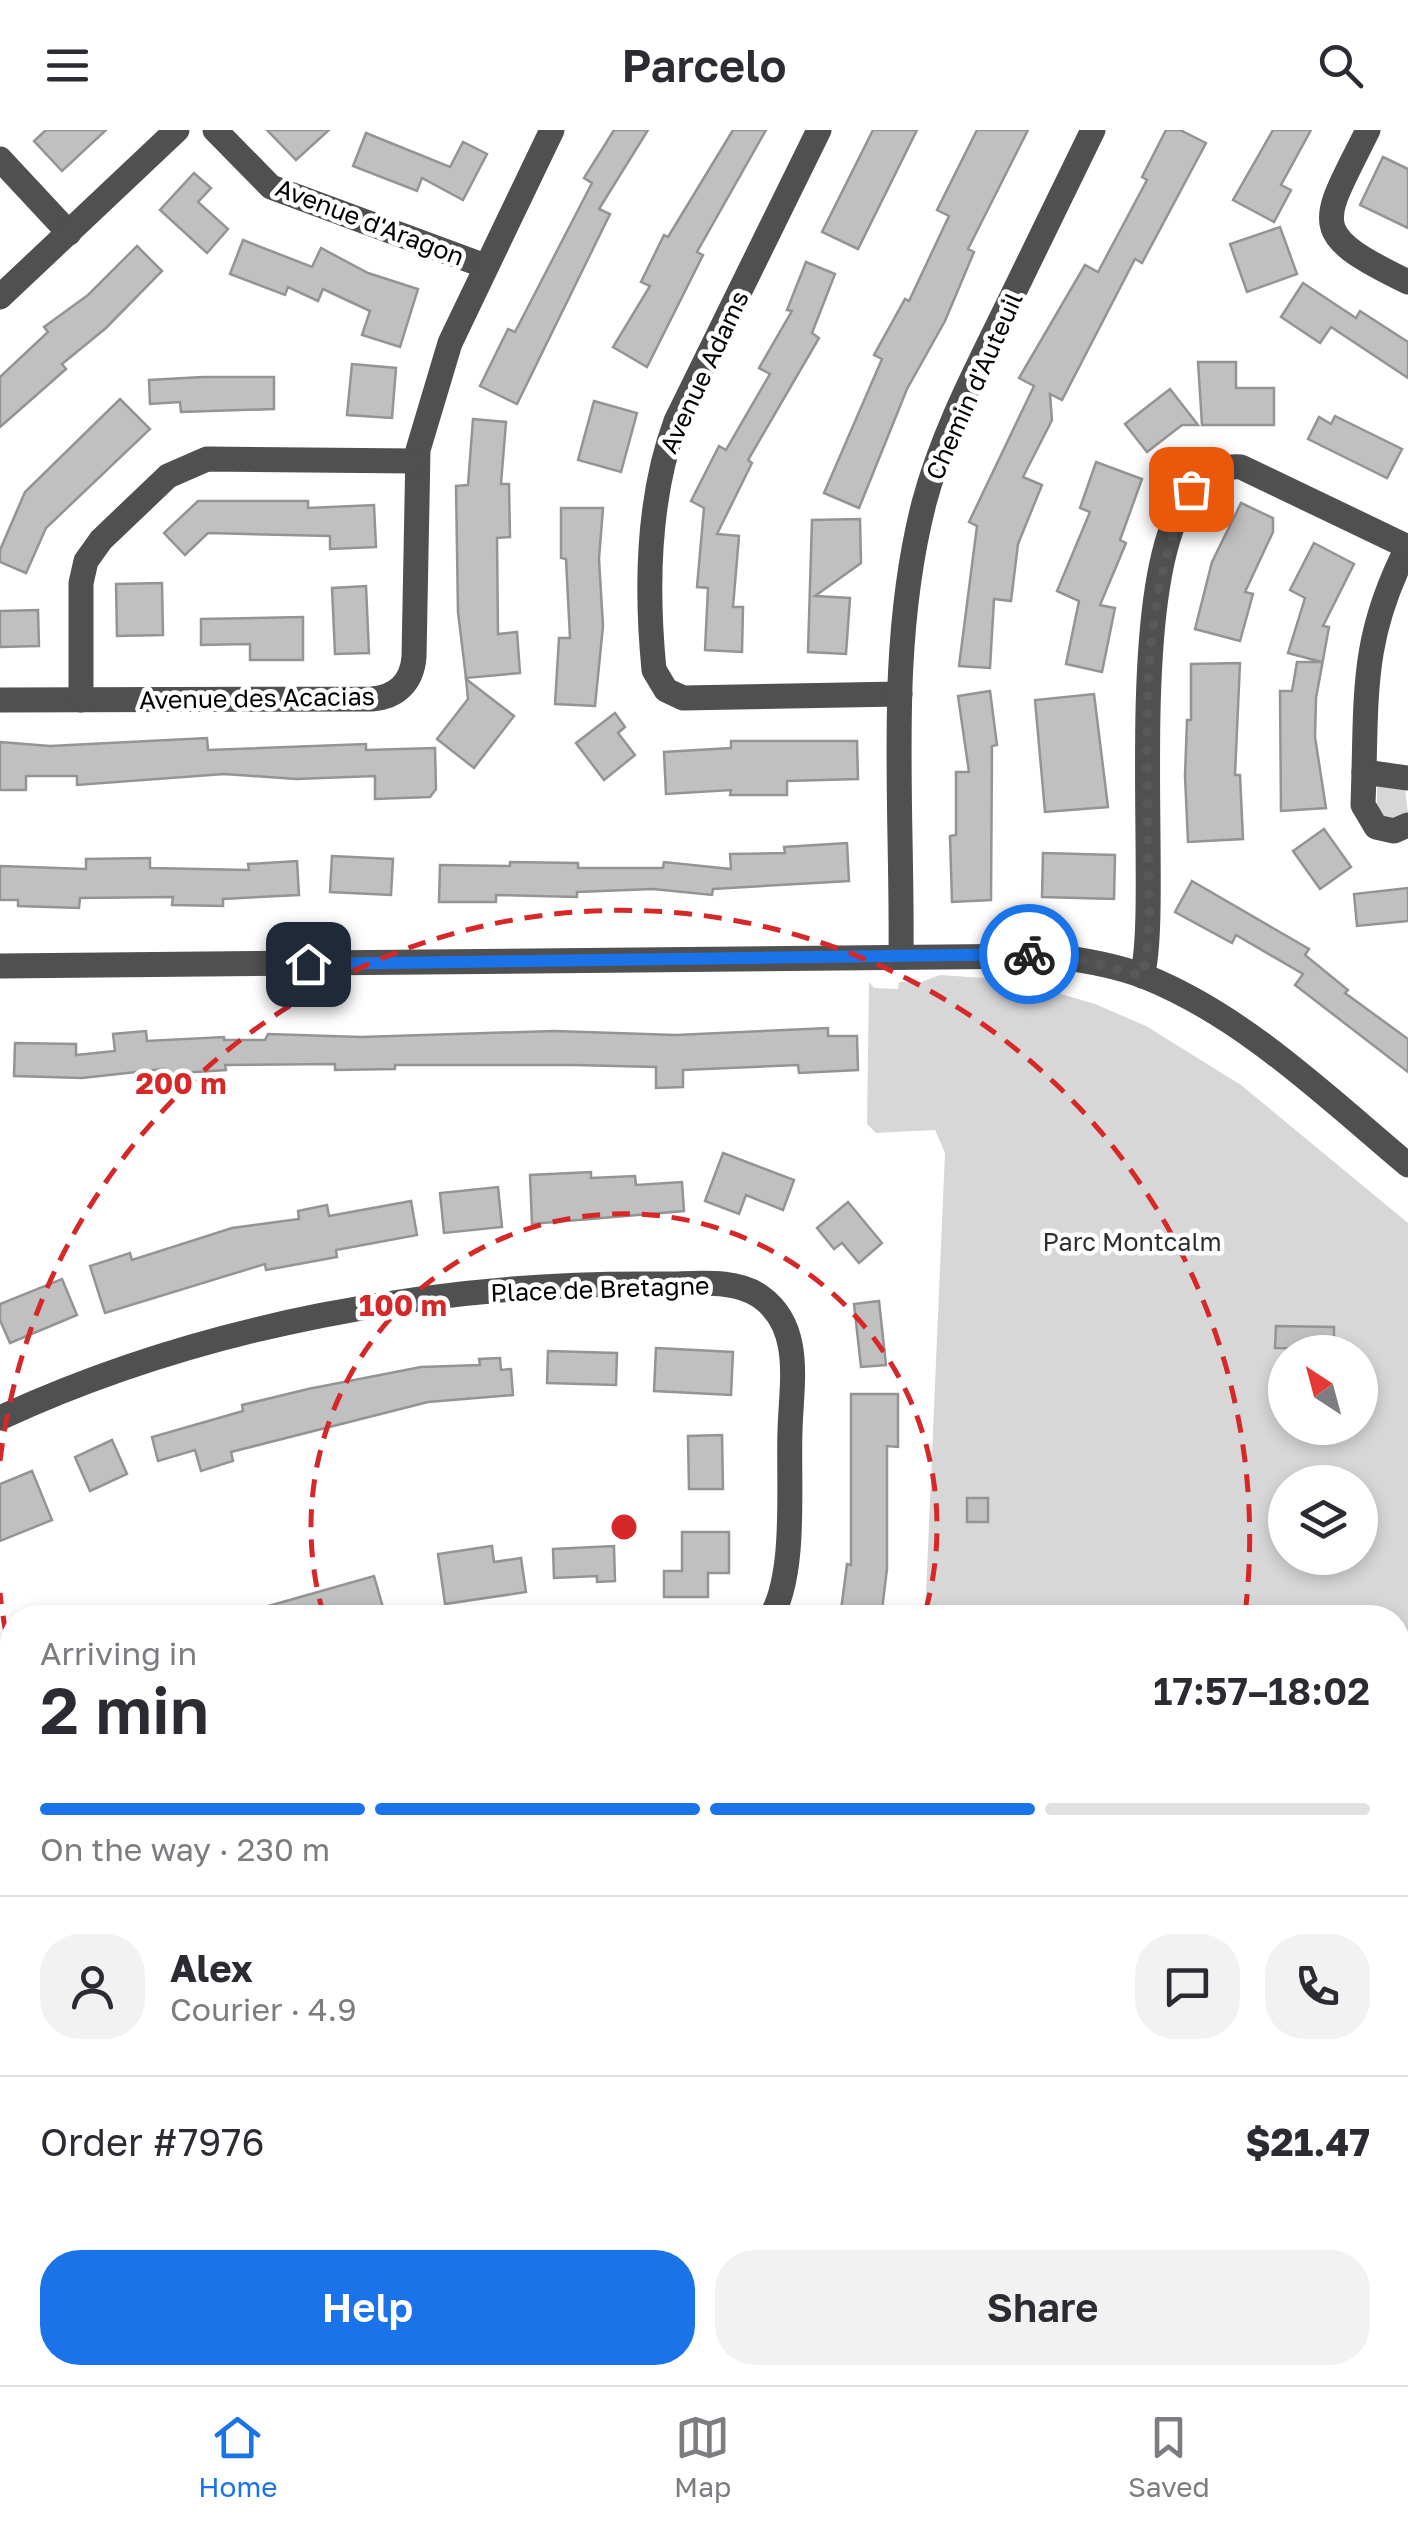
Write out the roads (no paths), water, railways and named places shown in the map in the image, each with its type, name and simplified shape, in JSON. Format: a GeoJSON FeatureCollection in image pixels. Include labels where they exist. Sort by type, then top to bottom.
{"type":"FeatureCollection","features":[{"type":"Feature","properties":{"kind":"street"},"geometry":{"type":"LineString","coordinates":[[0,297],[177,130]]}},
{"type":"Feature","properties":{"kind":"street","name":"Avenue d'Aragon"},"geometry":{"type":"LineString","coordinates":[[215,130],[270,186],[486,266]]}},
{"type":"Feature","properties":{"kind":"street","name":"Avenue des Acacias"},"geometry":{"type":"LineString","coordinates":[[0,700],[372,699],[399,690],[411,676],[414,657],[416,461],[443,361],[552,130]]}},
{"type":"Feature","properties":{"kind":"street","name":"Avenue Adams"},"geometry":{"type":"LineString","coordinates":[[819,130],[676,421],[663,458],[653,507],[654,670],[666,690],[683,698],[900,694]]}},
{"type":"Feature","properties":{"kind":"street","name":"Chemin d'Auteuil"},"geometry":{"type":"LineString","coordinates":[[902,957],[900,694],[906,600],[932,478],[963,397],[1093,130]]}},
{"type":"Feature","properties":{"kind":"street"},"geometry":{"type":"LineString","coordinates":[[1368,130],[1335,197],[1331,223],[1344,248],[1408,282]]}},
{"type":"Feature","properties":{"kind":"street"},"geometry":{"type":"LineString","coordinates":[[0,159],[68,232]]}},
{"type":"Feature","properties":{"kind":"street"},"geometry":{"type":"LineString","coordinates":[[81,700],[81,583],[86,561],[168,476],[207,460],[416,461]]}},
{"type":"Feature","properties":{"kind":"street"},"geometry":{"type":"LineString","coordinates":[[1142,976],[1148,926],[1148,647],[1164,561],[1191,489],[1217,468],[1241,467],[1408,547],[1380,607],[1369,646],[1362,804],[1369,821],[1385,830],[1408,825]]}},
{"type":"Feature","properties":{"kind":"street"},"geometry":{"type":"LineString","coordinates":[[1364,772],[1408,778]]}},
{"type":"Feature","properties":{"kind":"street"},"geometry":{"type":"LineString","coordinates":[[0,966],[1057,956],[1142,976],[1193,1002],[1268,1051],[1408,1165]]}},
{"type":"Feature","properties":{"kind":"street","name":"Place de Bretagne"},"geometry":{"type":"LineString","coordinates":[[0,1418],[172,1355],[354,1312],[529,1288],[739,1286],[774,1308],[791,1344],[784,1580],[775,1605]]}},
{"type":"Feature","properties":{"kind":"park label","name":"Parc Montcalm"},"geometry":{"type":"Point","coordinates":[1132,1242]}}]}
